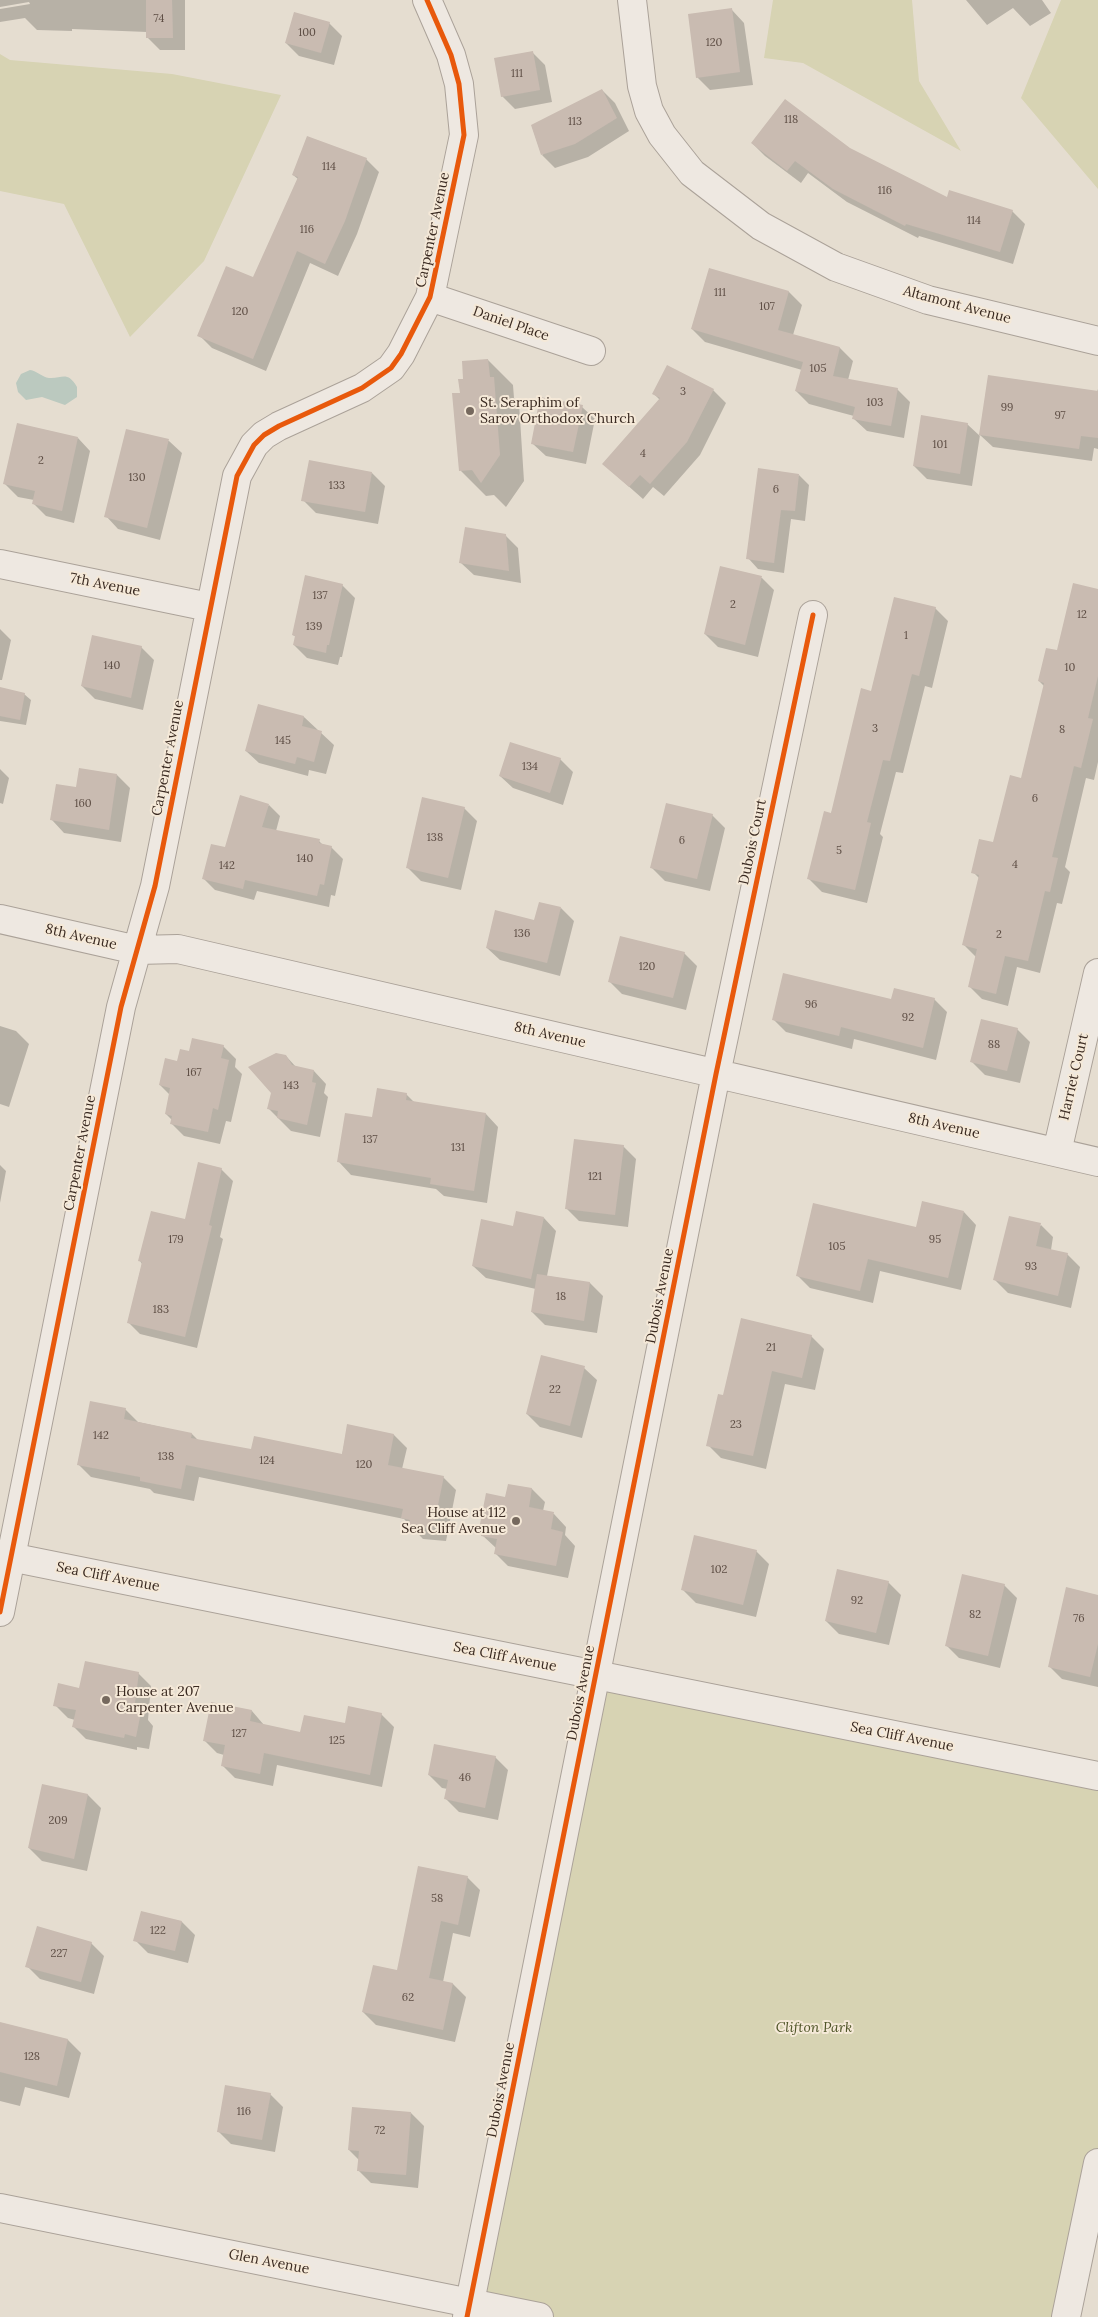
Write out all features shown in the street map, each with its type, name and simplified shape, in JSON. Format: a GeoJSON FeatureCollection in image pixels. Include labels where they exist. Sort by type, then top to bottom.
{"type":"FeatureCollection","features":[{"type":"Feature","properties":{"kind":"street","name":"Carpenter Avenue"},"geometry":{"type":"LineString","coordinates":[[0,1612],[6,1556],[121,1007],[155,886],[237,476],[254,445],[264,434],[362,388],[391,368],[401,354],[430,297],[464,135],[459,84],[451,55],[427,0]]}},
{"type":"Feature","properties":{"kind":"street","name":"Altamont Avenue"},"geometry":{"type":"LineString","coordinates":[[632,0],[642,86],[649,111],[662,135],[692,173],[761,226],[836,267],[928,300],[1098,340]]}},
{"type":"Feature","properties":{"kind":"street","name":"Daniel Place"},"geometry":{"type":"LineString","coordinates":[[430,297],[592,351]]}},
{"type":"Feature","properties":{"kind":"street","name":"7th Avenue"},"geometry":{"type":"LineString","coordinates":[[0,564],[210,607]]}},
{"type":"Feature","properties":{"kind":"street","name":"Dubois Court"},"geometry":{"type":"LineString","coordinates":[[716,1074],[813,615]]}},
{"type":"Feature","properties":{"kind":"street","name":"8th Avenue"},"geometry":{"type":"LineString","coordinates":[[0,919],[137,950],[178,949],[1098,1162]]}},
{"type":"Feature","properties":{"kind":"street","name":"Harriet Court"},"geometry":{"type":"LineString","coordinates":[[1057,1152],[1098,973]]}},
{"type":"Feature","properties":{"kind":"street","name":"Dubois Avenue"},"geometry":{"type":"LineString","coordinates":[[468,2310],[716,1074]]}},
{"type":"Feature","properties":{"kind":"street","name":"Sea Cliff Avenue"},"geometry":{"type":"LineString","coordinates":[[6,1556],[1098,1776]]}},
{"type":"Feature","properties":{"kind":"street"},"geometry":{"type":"LineString","coordinates":[[1066,2317],[1098,2163]]}},
{"type":"Feature","properties":{"kind":"street","name":"Glen Avenue"},"geometry":{"type":"LineString","coordinates":[[0,2208],[468,2310],[539,2317]]}},
{"type":"Feature","properties":{"kind":"green space"},"geometry":{"type":"Polygon","coordinates":[[[773,0],[912,0],[919,81],[961,151],[803,63],[764,58],[773,0]]]}},
{"type":"Feature","properties":{"kind":"green space"},"geometry":{"type":"Polygon","coordinates":[[[1061,0],[1098,0],[1098,189],[1021,98],[1061,0]]]}},
{"type":"Feature","properties":{"kind":"green space"},"geometry":{"type":"Polygon","coordinates":[[[0,54],[10,60],[172,74],[281,95],[204,261],[130,337],[64,204],[0,191],[0,54]]]}},
{"type":"Feature","properties":{"kind":"green space","name":"Clifton Park"},"geometry":{"type":"Polygon","coordinates":[[[596,1675],[1098,1776],[1098,2163],[1066,2317],[539,2317],[469,2303],[596,1675]]]}},
{"type":"Feature","properties":{"kind":"shaded area"},"geometry":{"type":"Polygon","coordinates":[[[30,370],[49,378],[67,377],[77,387],[77,397],[65,405],[42,397],[26,400],[18,392],[16,383],[21,374],[30,370]]]}},
{"type":"Feature","properties":{"kind":"building"},"geometry":{"type":"Polygon","coordinates":[[[146,0],[172,0],[173,38],[146,38],[146,0]]]}},
{"type":"Feature","properties":{"kind":"building"},"geometry":{"type":"Polygon","coordinates":[[[732,8],[740,72],[696,78],[688,14],[732,8]]]}},
{"type":"Feature","properties":{"kind":"building"},"geometry":{"type":"Polygon","coordinates":[[[294,12],[330,22],[321,53],[285,43],[294,12]]]}},
{"type":"Feature","properties":{"kind":"building"},"geometry":{"type":"Polygon","coordinates":[[[533,51],[540,90],[501,97],[494,58],[533,51]]]}},
{"type":"Feature","properties":{"kind":"building"},"geometry":{"type":"Polygon","coordinates":[[[602,89],[617,118],[575,144],[541,155],[531,125],[602,89]]]}},
{"type":"Feature","properties":{"kind":"building"},"geometry":{"type":"Polygon","coordinates":[[[785,99],[850,148],[947,197],[949,190],[1013,210],[1000,252],[906,224],[905,226],[833,189],[795,161],[787,171],[751,143],[785,99]]]}},
{"type":"Feature","properties":{"kind":"building"},"geometry":{"type":"Polygon","coordinates":[[[307,136],[367,158],[345,221],[325,264],[297,251],[253,359],[197,336],[226,266],[253,277],[298,177],[292,175],[307,136]]]}},
{"type":"Feature","properties":{"kind":"building"},"geometry":{"type":"Polygon","coordinates":[[[709,268],[789,291],[778,330],[840,347],[833,376],[898,388],[891,426],[852,419],[855,407],[795,391],[803,362],[691,329],[709,268]]]}},
{"type":"Feature","properties":{"kind":"building","name":"St. Seraphim of Sarov Orthodox Church"},"geometry":{"type":"Polygon","coordinates":[[[488,359],[490,377],[494,377],[500,455],[481,483],[472,470],[459,471],[452,393],[460,393],[458,379],[463,379],[462,361],[488,359]]]}},
{"type":"Feature","properties":{"kind":"building"},"geometry":{"type":"Polygon","coordinates":[[[667,365],[714,389],[687,442],[650,484],[640,475],[629,487],[602,464],[660,398],[652,394],[667,365]]]}},
{"type":"Feature","properties":{"kind":"building"},"geometry":{"type":"Polygon","coordinates":[[[988,375],[1098,391],[1098,438],[1081,436],[1079,449],[979,435],[988,375]]]}},
{"type":"Feature","properties":{"kind":"building"},"geometry":{"type":"Polygon","coordinates":[[[540,397],[583,405],[573,452],[531,444],[540,397]]]}},
{"type":"Feature","properties":{"kind":"building"},"geometry":{"type":"Polygon","coordinates":[[[921,415],[968,423],[960,474],[913,466],[921,415]]]}},
{"type":"Feature","properties":{"kind":"building"},"geometry":{"type":"Polygon","coordinates":[[[17,423],[78,437],[62,511],[32,504],[35,491],[3,484],[17,423]]]}},
{"type":"Feature","properties":{"kind":"building"},"geometry":{"type":"Polygon","coordinates":[[[126,429],[169,439],[147,528],[104,517],[126,429]]]}},
{"type":"Feature","properties":{"kind":"building"},"geometry":{"type":"Polygon","coordinates":[[[309,460],[372,472],[365,512],[301,501],[309,460]]]}},
{"type":"Feature","properties":{"kind":"building"},"geometry":{"type":"Polygon","coordinates":[[[758,468],[799,474],[795,511],[781,510],[774,563],[746,559],[758,468]]]}},
{"type":"Feature","properties":{"kind":"building"},"geometry":{"type":"Polygon","coordinates":[[[465,527],[506,534],[509,571],[459,563],[465,527]]]}},
{"type":"Feature","properties":{"kind":"building"},"geometry":{"type":"Polygon","coordinates":[[[720,566],[762,576],[745,645],[704,634],[720,566]]]}},
{"type":"Feature","properties":{"kind":"building"},"geometry":{"type":"Polygon","coordinates":[[[305,575],[343,584],[326,653],[293,645],[295,636],[292,635],[305,575]]]}},
{"type":"Feature","properties":{"kind":"building"},"geometry":{"type":"Polygon","coordinates":[[[1073,583],[1098,589],[1098,676],[1088,718],[1093,719],[1081,768],[1074,766],[1052,857],[1058,858],[1050,892],[1045,891],[1028,961],[1005,956],[996,994],[968,987],[977,949],[962,945],[979,875],[971,873],[979,839],[993,842],[1010,775],[1021,778],[1044,683],[1038,681],[1046,648],[1057,650],[1073,583]]]}},
{"type":"Feature","properties":{"kind":"building"},"geometry":{"type":"Polygon","coordinates":[[[894,597],[936,607],[919,676],[912,674],[890,761],[883,760],[867,822],[871,823],[855,890],[807,879],[824,811],[831,813],[861,688],[871,691],[894,597]]]}},
{"type":"Feature","properties":{"kind":"building"},"geometry":{"type":"Polygon","coordinates":[[[92,635],[142,646],[131,698],[81,686],[92,635]]]}},
{"type":"Feature","properties":{"kind":"building"},"geometry":{"type":"Polygon","coordinates":[[[0,687],[25,693],[20,720],[0,716],[0,687]]]}},
{"type":"Feature","properties":{"kind":"building"},"geometry":{"type":"Polygon","coordinates":[[[258,704],[304,716],[302,726],[322,731],[314,762],[297,757],[295,764],[245,751],[258,704]]]}},
{"type":"Feature","properties":{"kind":"building"},"geometry":{"type":"Polygon","coordinates":[[[510,742],[561,758],[550,793],[499,776],[510,742]]]}},
{"type":"Feature","properties":{"kind":"building"},"geometry":{"type":"Polygon","coordinates":[[[79,768],[117,774],[109,830],[50,820],[56,784],[76,787],[79,768]]]}},
{"type":"Feature","properties":{"kind":"building"},"geometry":{"type":"Polygon","coordinates":[[[240,795],[269,804],[262,827],[320,839],[319,843],[332,846],[324,885],[320,884],[317,896],[245,880],[243,889],[202,879],[211,844],[225,847],[240,795]]]}},
{"type":"Feature","properties":{"kind":"building"},"geometry":{"type":"Polygon","coordinates":[[[422,797],[465,807],[448,878],[406,868],[422,797]]]}},
{"type":"Feature","properties":{"kind":"building"},"geometry":{"type":"Polygon","coordinates":[[[666,803],[713,814],[697,879],[650,868],[666,803]]]}},
{"type":"Feature","properties":{"kind":"building"},"geometry":{"type":"Polygon","coordinates":[[[539,902],[561,907],[547,963],[486,948],[495,910],[534,920],[539,902]]]}},
{"type":"Feature","properties":{"kind":"building"},"geometry":{"type":"Polygon","coordinates":[[[620,936],[685,952],[673,998],[608,982],[620,936]]]}},
{"type":"Feature","properties":{"kind":"building"},"geometry":{"type":"Polygon","coordinates":[[[783,973],[891,999],[894,988],[935,998],[923,1048],[841,1027],[839,1036],[772,1020],[783,973]]]}},
{"type":"Feature","properties":{"kind":"building"},"geometry":{"type":"Polygon","coordinates":[[[981,1019],[1018,1028],[1007,1071],[970,1062],[981,1019]]]}},
{"type":"Feature","properties":{"kind":"building"},"geometry":{"type":"Polygon","coordinates":[[[192,1038],[224,1045],[221,1058],[229,1060],[218,1110],[213,1108],[208,1132],[170,1124],[172,1116],[165,1114],[170,1088],[159,1085],[165,1058],[177,1061],[180,1049],[189,1051],[192,1038]]]}},
{"type":"Feature","properties":{"kind":"building"},"geometry":{"type":"Polygon","coordinates":[[[276,1053],[286,1055],[292,1065],[314,1070],[312,1082],[316,1083],[307,1125],[277,1118],[278,1111],[267,1109],[271,1093],[248,1067],[276,1053]]]}},
{"type":"Feature","properties":{"kind":"building"},"geometry":{"type":"Polygon","coordinates":[[[377,1088],[407,1093],[406,1100],[486,1113],[474,1191],[430,1184],[431,1178],[337,1162],[345,1113],[372,1117],[377,1088]]]}},
{"type":"Feature","properties":{"kind":"building"},"geometry":{"type":"Polygon","coordinates":[[[574,1139],[624,1145],[615,1215],[565,1209],[574,1139]]]}},
{"type":"Feature","properties":{"kind":"building"},"geometry":{"type":"Polygon","coordinates":[[[198,1162],[222,1168],[209,1225],[212,1226],[185,1337],[127,1323],[142,1262],[138,1261],[151,1211],[185,1219],[198,1162]]]}},
{"type":"Feature","properties":{"kind":"building"},"geometry":{"type":"Polygon","coordinates":[[[922,1201],[964,1211],[948,1278],[868,1259],[860,1291],[796,1276],[813,1203],[916,1227],[922,1201]]]}},
{"type":"Feature","properties":{"kind":"building"},"geometry":{"type":"Polygon","coordinates":[[[516,1211],[544,1217],[531,1279],[472,1266],[481,1219],[513,1226],[516,1211]]]}},
{"type":"Feature","properties":{"kind":"building"},"geometry":{"type":"Polygon","coordinates":[[[1009,1216],[1041,1223],[1036,1246],[1068,1253],[1058,1296],[993,1280],[1009,1216]]]}},
{"type":"Feature","properties":{"kind":"building"},"geometry":{"type":"Polygon","coordinates":[[[537,1274],[590,1282],[584,1321],[531,1312],[537,1274]]]}},
{"type":"Feature","properties":{"kind":"building"},"geometry":{"type":"Polygon","coordinates":[[[741,1318],[812,1335],[802,1378],[772,1371],[753,1456],[706,1446],[718,1394],[723,1395],[741,1318]]]}},
{"type":"Feature","properties":{"kind":"building"},"geometry":{"type":"Polygon","coordinates":[[[541,1355],[585,1366],[570,1426],[526,1414],[541,1355]]]}},
{"type":"Feature","properties":{"kind":"building"},"geometry":{"type":"Polygon","coordinates":[[[90,1401],[126,1408],[124,1419],[192,1433],[191,1438],[251,1449],[254,1436],[342,1454],[347,1424],[394,1434],[388,1465],[444,1476],[433,1529],[409,1526],[410,1520],[401,1518],[403,1509],[186,1465],[181,1489],[140,1481],[140,1477],[77,1465],[90,1401]]]}},
{"type":"Feature","properties":{"kind":"building","name":"House at 112 Sea Cliff Avenue"},"geometry":{"type":"Polygon","coordinates":[[[508,1484],[532,1488],[529,1507],[554,1512],[551,1529],[563,1532],[556,1566],[494,1554],[497,1539],[481,1536],[482,1530],[479,1529],[486,1493],[505,1497],[508,1484]]]}},
{"type":"Feature","properties":{"kind":"building"},"geometry":{"type":"Polygon","coordinates":[[[694,1535],[757,1550],[743,1605],[681,1590],[694,1535]]]}},
{"type":"Feature","properties":{"kind":"building"},"geometry":{"type":"Polygon","coordinates":[[[837,1569],[889,1581],[876,1633],[825,1621],[837,1569]]]}},
{"type":"Feature","properties":{"kind":"building"},"geometry":{"type":"Polygon","coordinates":[[[962,1574],[1005,1584],[988,1656],[945,1646],[962,1574]]]}},
{"type":"Feature","properties":{"kind":"building"},"geometry":{"type":"Polygon","coordinates":[[[1066,1587],[1098,1595],[1098,1644],[1090,1677],[1048,1667],[1066,1587]]]}},
{"type":"Feature","properties":{"kind":"building","name":"House at 207 Carpenter Avenue"},"geometry":{"type":"Polygon","coordinates":[[[85,1661],[139,1672],[134,1710],[141,1712],[136,1737],[125,1734],[124,1738],[72,1727],[76,1710],[53,1706],[58,1683],[79,1688],[85,1661]]]}},
{"type":"Feature","properties":{"kind":"building"},"geometry":{"type":"Polygon","coordinates":[[[211,1702],[252,1710],[250,1721],[300,1732],[304,1715],[345,1723],[348,1706],[382,1713],[370,1775],[264,1753],[260,1774],[221,1766],[225,1745],[203,1741],[211,1702]]]}},
{"type":"Feature","properties":{"kind":"building"},"geometry":{"type":"Polygon","coordinates":[[[434,1744],[496,1756],[485,1808],[444,1799],[448,1780],[428,1775],[434,1744]]]}},
{"type":"Feature","properties":{"kind":"building"},"geometry":{"type":"Polygon","coordinates":[[[42,1784],[88,1794],[74,1859],[28,1848],[42,1784]]]}},
{"type":"Feature","properties":{"kind":"building"},"geometry":{"type":"Polygon","coordinates":[[[418,1866],[468,1876],[458,1925],[441,1921],[429,1978],[453,1983],[443,2030],[362,2012],[373,1965],[397,1970],[418,1866]]]}},
{"type":"Feature","properties":{"kind":"building"},"geometry":{"type":"Polygon","coordinates":[[[141,1911],[182,1921],[175,1951],[133,1941],[141,1911]]]}},
{"type":"Feature","properties":{"kind":"building"},"geometry":{"type":"Polygon","coordinates":[[[37,1926],[92,1942],[81,1982],[25,1967],[37,1926]]]}},
{"type":"Feature","properties":{"kind":"building"},"geometry":{"type":"Polygon","coordinates":[[[0,2022],[68,2039],[57,2086],[0,2072],[0,2022]]]}},
{"type":"Feature","properties":{"kind":"building"},"geometry":{"type":"Polygon","coordinates":[[[225,2085],[271,2093],[262,2140],[217,2132],[225,2085]]]}},
{"type":"Feature","properties":{"kind":"building"},"geometry":{"type":"Polygon","coordinates":[[[352,2107],[411,2112],[406,2175],[357,2171],[359,2151],[348,2150],[352,2107]]]}},
{"type":"Feature","properties":{"kind":"cycle path"},"geometry":{"type":"LineString","coordinates":[[0,1612],[121,1007],[155,886],[237,476],[254,445],[264,435],[279,426],[362,388],[391,368],[401,354],[430,297],[464,135],[459,84],[451,55],[427,0]]}},
{"type":"Feature","properties":{"kind":"cycle path"},"geometry":{"type":"LineString","coordinates":[[467,2317],[716,1074],[813,615]]}},
{"type":"Feature","properties":{"kind":"place","name":"St. Seraphim of Sarov Orthodox Church"},"geometry":{"type":"Point","coordinates":[470,411]}},
{"type":"Feature","properties":{"kind":"place","name":"House at 112 Sea Cliff Avenue"},"geometry":{"type":"Point","coordinates":[516,1521]}},
{"type":"Feature","properties":{"kind":"place","name":"House at 207 Carpenter Avenue"},"geometry":{"type":"Point","coordinates":[106,1700]}}]}
